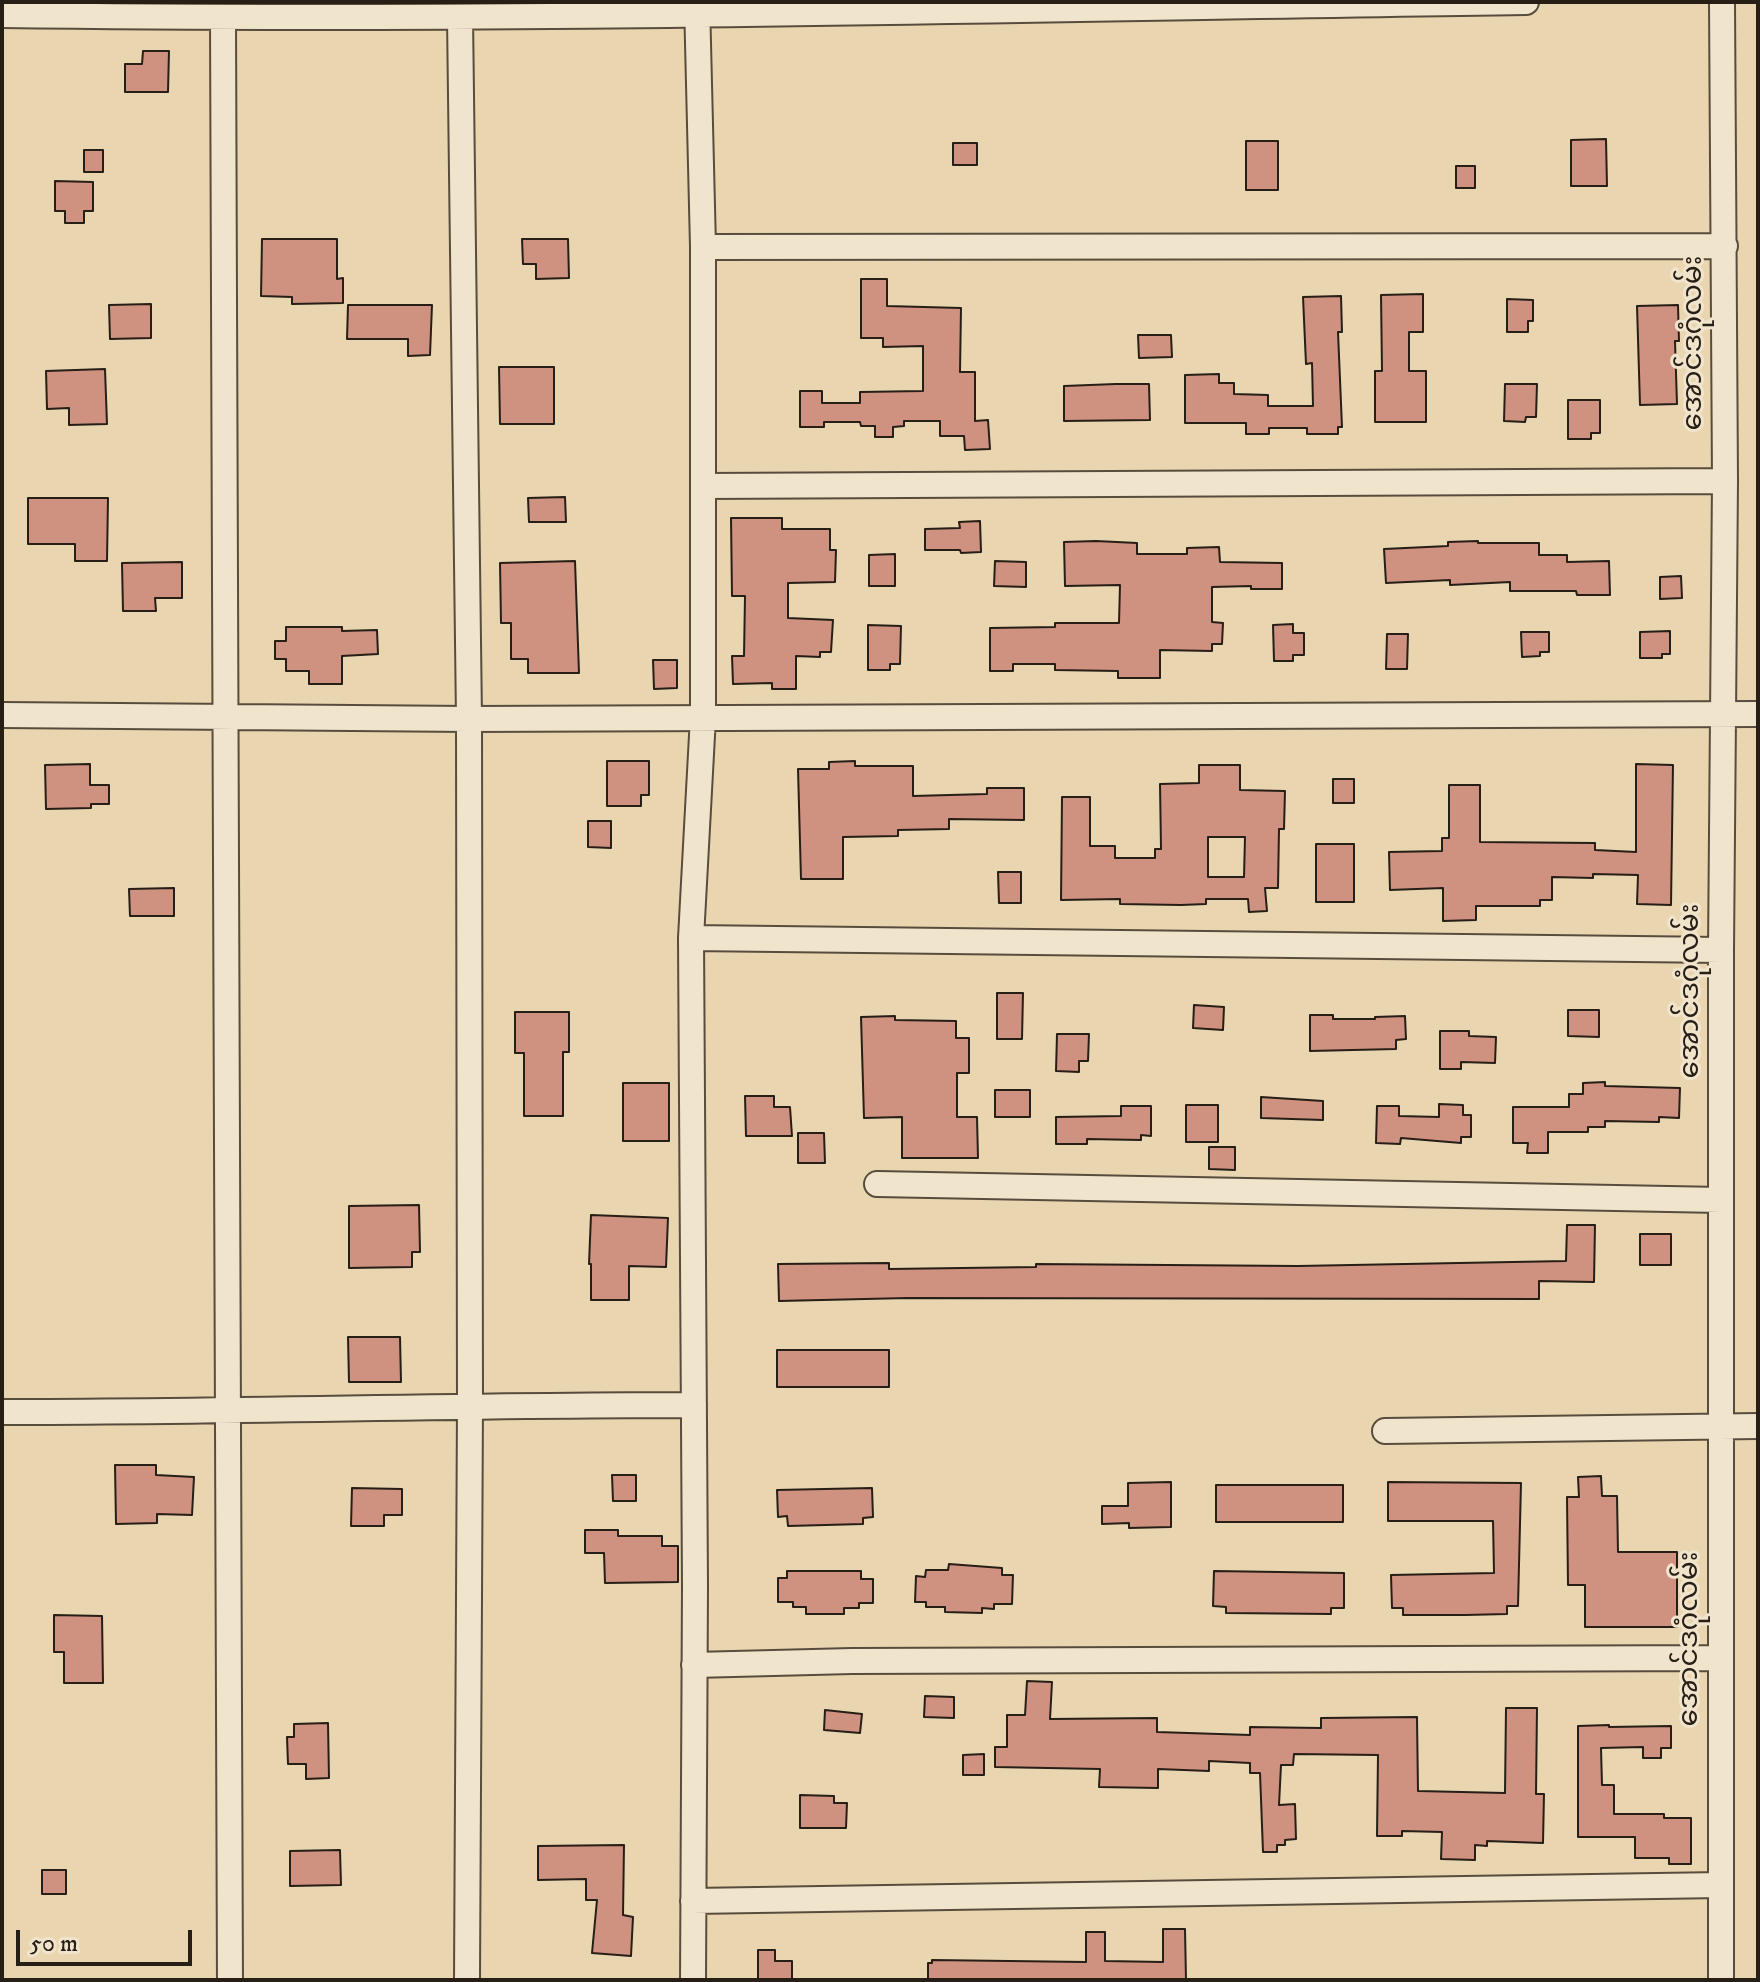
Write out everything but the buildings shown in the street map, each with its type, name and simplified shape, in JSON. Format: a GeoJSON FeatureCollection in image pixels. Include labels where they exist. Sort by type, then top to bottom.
{"type":"FeatureCollection","features":[{"type":"Feature","properties":{"kind":"street"},"geometry":{"type":"LineString","coordinates":[[2,15],[460,17],[697,7],[1526,2]]}},
{"type":"Feature","properties":{"kind":"street","name":"အောင်ဒဂုံလမ်း"},"geometry":{"type":"LineString","coordinates":[[1721,1980],[1721,950],[1725,481],[1722,2]]}},
{"type":"Feature","properties":{"kind":"street"},"geometry":{"type":"LineString","coordinates":[[693,1980],[691,938],[703,717],[703,247],[697,7]]}},
{"type":"Feature","properties":{"kind":"street"},"geometry":{"type":"LineString","coordinates":[[460,17],[469,719],[467,1980]]}},
{"type":"Feature","properties":{"kind":"street"},"geometry":{"type":"LineString","coordinates":[[223,18],[230,1980]]}},
{"type":"Feature","properties":{"kind":"street"},"geometry":{"type":"LineString","coordinates":[[703,247],[1725,246]]}},
{"type":"Feature","properties":{"kind":"street"},"geometry":{"type":"LineString","coordinates":[[703,486],[1725,481]]}},
{"type":"Feature","properties":{"kind":"street"},"geometry":{"type":"LineString","coordinates":[[2,715],[469,719],[1758,714]]}},
{"type":"Feature","properties":{"kind":"street"},"geometry":{"type":"LineString","coordinates":[[691,938],[1721,950]]}},
{"type":"Feature","properties":{"kind":"street"},"geometry":{"type":"LineString","coordinates":[[877,1184],[1721,1200]]}},
{"type":"Feature","properties":{"kind":"street"},"geometry":{"type":"LineString","coordinates":[[2,1412],[694,1405]]}},
{"type":"Feature","properties":{"kind":"street"},"geometry":{"type":"LineString","coordinates":[[1385,1431],[1758,1426]]}},
{"type":"Feature","properties":{"kind":"street"},"geometry":{"type":"LineString","coordinates":[[694,1665],[852,1661],[1721,1658]]}},
{"type":"Feature","properties":{"kind":"street"},"geometry":{"type":"LineString","coordinates":[[693,1901],[1721,1885]]}}]}
